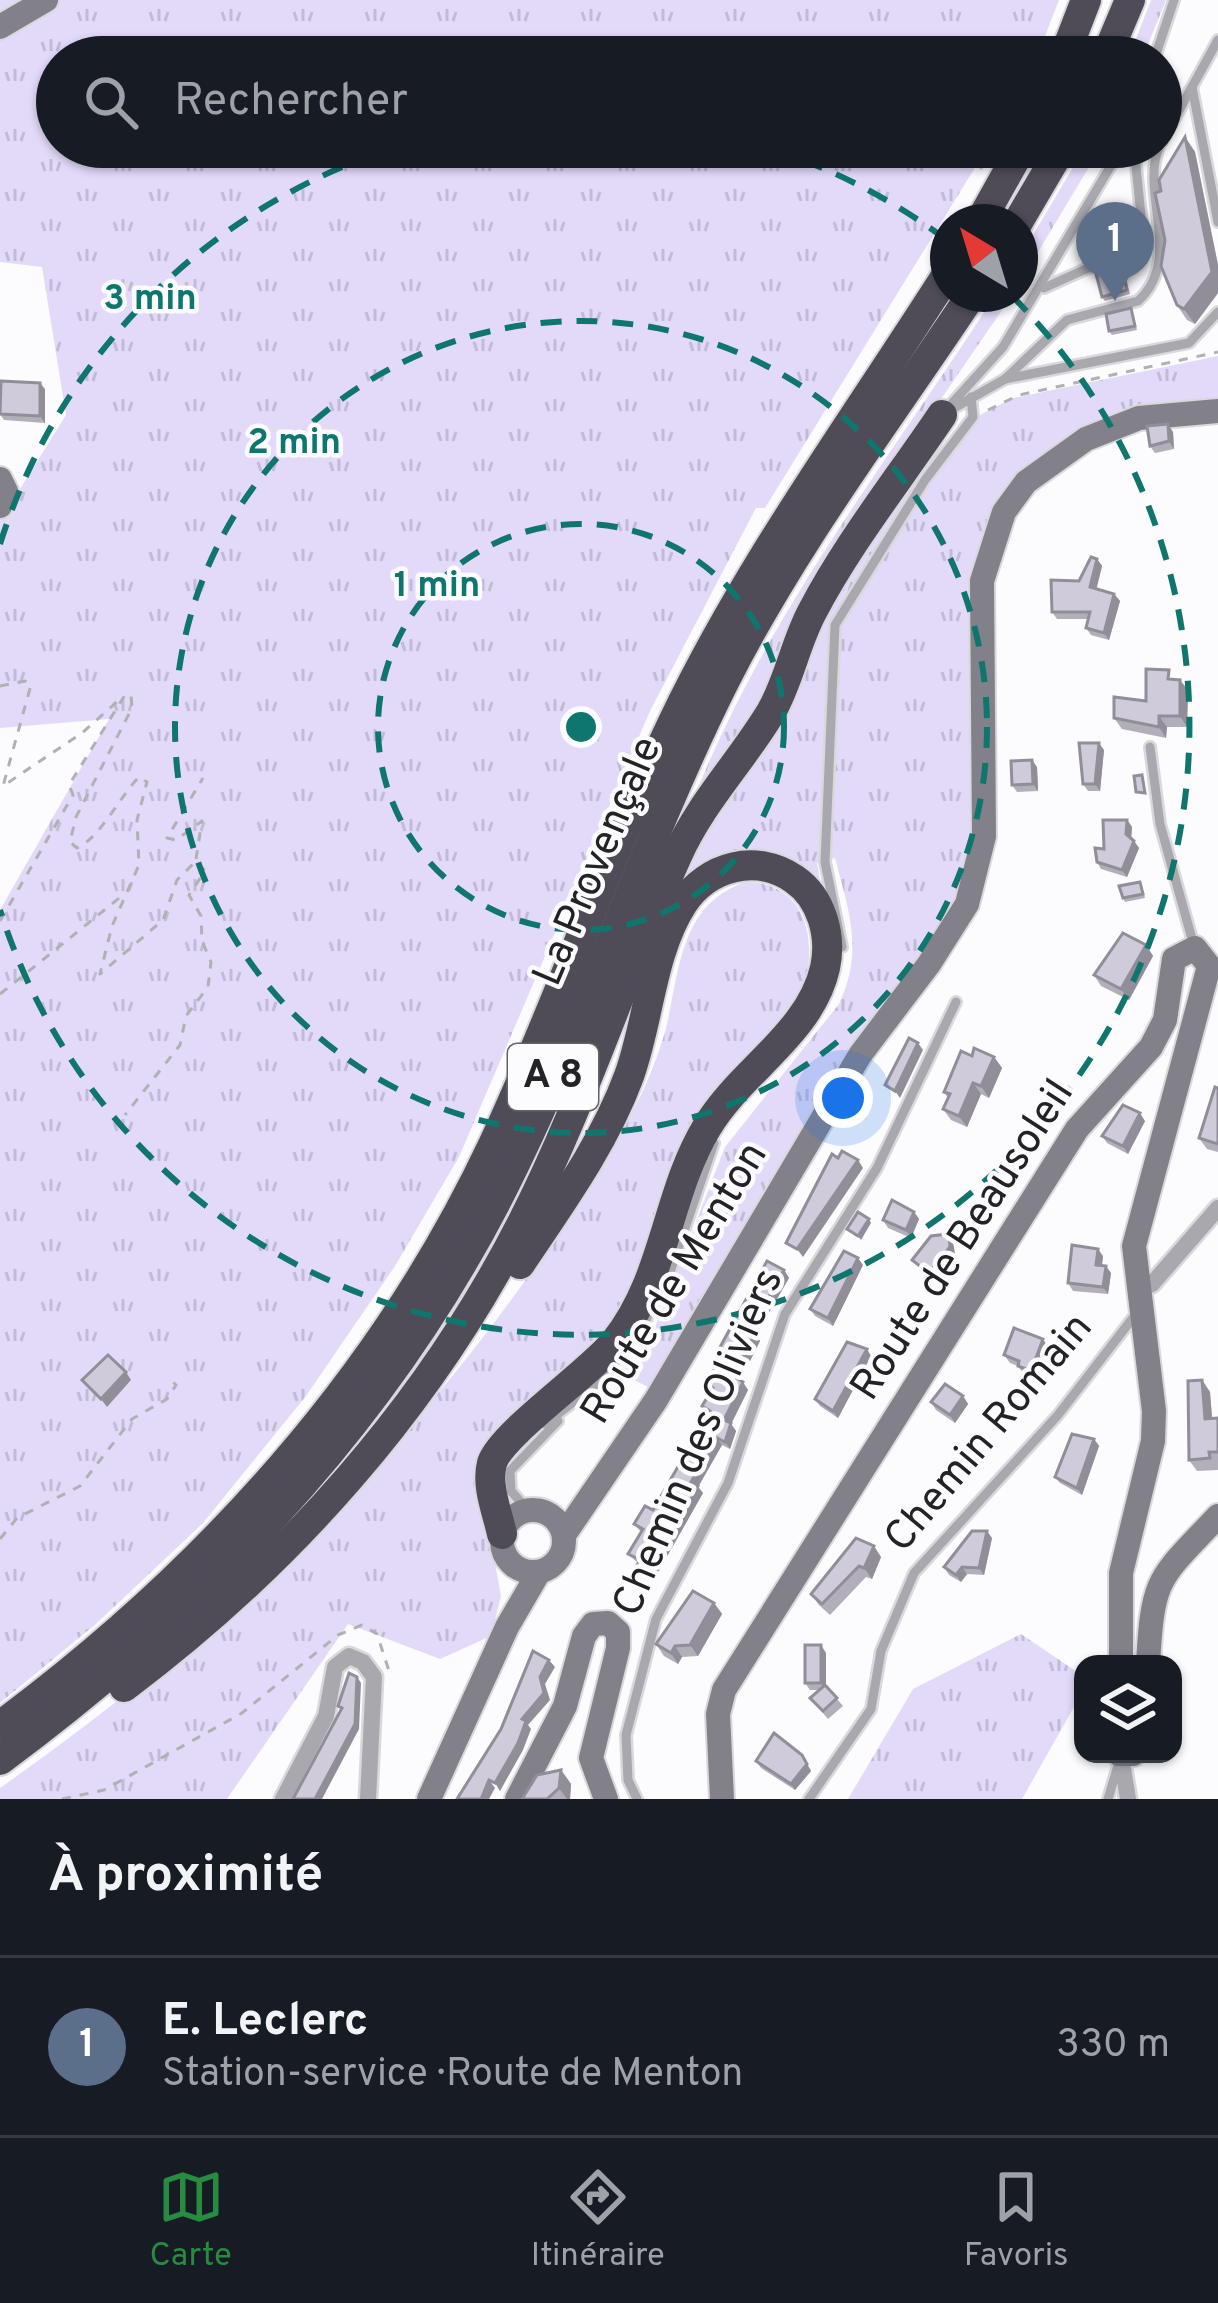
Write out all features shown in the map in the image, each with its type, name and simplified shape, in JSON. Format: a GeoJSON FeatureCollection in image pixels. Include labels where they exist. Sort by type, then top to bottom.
{"type":"FeatureCollection","features":[{"type":"Feature","properties":{"kind":"highway"},"geometry":{"type":"LineString","coordinates":[[1072,36],[1086,0]]}},
{"type":"Feature","properties":{"kind":"highway"},"geometry":{"type":"LineString","coordinates":[[1115,36],[1130,0]]}},
{"type":"Feature","properties":{"kind":"highway"},"geometry":{"type":"LineString","coordinates":[[990,204],[1010,168]]}},
{"type":"Feature","properties":{"kind":"highway"},"geometry":{"type":"LineString","coordinates":[[1029,204],[1050,168]]}},
{"type":"Feature","properties":{"kind":"highway","name":"La Provençale"},"geometry":{"type":"LineString","coordinates":[[0,1726],[96,1650],[216,1540],[308,1437],[402,1308],[491,1150],[637,801],[707,653],[792,508],[930,300]]}},
{"type":"Feature","properties":{"kind":"highway","name":"La Provençale"},"geometry":{"type":"LineString","coordinates":[[0,1760],[110,1675],[209,1586],[325,1459],[413,1339],[526,1140],[676,780],[726,678],[790,564],[960,312]]}},
{"type":"Feature","properties":{"kind":"highway"},"geometry":{"type":"LineString","coordinates":[[409,1406],[521,1225],[697,815],[758,734],[784,685],[813,611],[957,416]]}},
{"type":"Feature","properties":{"kind":"highway"},"geometry":{"type":"LineString","coordinates":[[0,1771],[122,1688],[232,1597],[346,1484],[501,1292],[602,1136],[630,1074],[670,927],[688,896],[730,868],[761,865],[788,875],[812,897],[825,928],[826,964],[811,1001],[704,1132],[657,1268],[628,1325],[591,1369],[508,1441],[492,1464],[490,1487],[506,1548]]}},
{"type":"Feature","properties":{"kind":"street"},"geometry":{"type":"LineString","coordinates":[[0,27],[46,0]]}},
{"type":"Feature","properties":{"kind":"street","name":"Route de Menton"},"geometry":{"type":"LineString","coordinates":[[563,1535],[614,1464],[860,1054],[929,964],[967,904],[984,836],[982,581],[1004,512],[1026,482],[1087,440],[1139,418],[1218,411]]}},
{"type":"Feature","properties":{"kind":"street"},"geometry":{"type":"LineString","coordinates":[[0,479],[6,491],[0,506]]}},
{"type":"Feature","properties":{"kind":"street"},"geometry":{"type":"LineString","coordinates":[[1121,1655],[1121,1573],[1153,1441],[1153,1378],[1140,1300],[1138,1218],[1212,983],[1209,966],[1195,948]]}},
{"type":"Feature","properties":{"kind":"street","name":"Route de Beausoleil"},"geometry":{"type":"LineString","coordinates":[[722,1799],[718,1714],[724,1690],[1077,1129],[1150,1047],[1165,1021],[1174,959],[1195,948]]}},
{"type":"Feature","properties":{"kind":"street"},"geometry":{"type":"LineString","coordinates":[[1140,1300],[1218,1208]]}},
{"type":"Feature","properties":{"kind":"street","name":"Route de Menton"},"geometry":{"type":"LineString","coordinates":[[536,1510],[574,1498],[614,1464]]}},
{"type":"Feature","properties":{"kind":"street"},"geometry":{"type":"LineString","coordinates":[[429,1799],[507,1627],[539,1572],[560,1555],[563,1535],[536,1510],[512,1517],[506,1548],[507,1627]]}},
{"type":"Feature","properties":{"kind":"street"},"geometry":{"type":"LineString","coordinates":[[1149,1655],[1152,1596],[1160,1579],[1218,1516]]}},
{"type":"Feature","properties":{"kind":"street"},"geometry":{"type":"LineString","coordinates":[[506,1548],[527,1572],[539,1572]]}},
{"type":"Feature","properties":{"kind":"street"},"geometry":{"type":"LineString","coordinates":[[517,1799],[565,1706],[584,1636],[593,1624],[608,1622],[618,1632],[618,1648],[591,1758],[606,1799]]}},
{"type":"Feature","properties":{"kind":"street"},"geometry":{"type":"LineString","coordinates":[[284,1799],[326,1716],[335,1667],[350,1657],[363,1662],[374,1677],[377,1700],[368,1799]]}},
{"type":"Feature","properties":{"kind":"street"},"geometry":{"type":"LineString","coordinates":[[1125,1763],[1128,1799]]}},
{"type":"Feature","properties":{"kind":"lane"},"geometry":{"type":"LineString","coordinates":[[1162,36],[1174,0]]}},
{"type":"Feature","properties":{"kind":"lane"},"geometry":{"type":"LineString","coordinates":[[1182,105],[1218,40]]}},
{"type":"Feature","properties":{"kind":"lane"},"geometry":{"type":"LineString","coordinates":[[1192,87],[1218,221]]}},
{"type":"Feature","properties":{"kind":"lane"},"geometry":{"type":"LineString","coordinates":[[842,958],[842,931],[825,862],[835,625],[1110,168]]}},
{"type":"Feature","properties":{"kind":"lane"},"geometry":{"type":"LineString","coordinates":[[1040,290],[1119,254],[1142,236],[1136,168]]}},
{"type":"Feature","properties":{"kind":"lane"},"geometry":{"type":"LineString","coordinates":[[1005,380],[1067,320],[1138,301],[1147,293],[1161,241],[1154,168]]}},
{"type":"Feature","properties":{"kind":"lane"},"geometry":{"type":"LineString","coordinates":[[957,416],[971,397],[1005,380],[1190,343],[1218,312]]}},
{"type":"Feature","properties":{"kind":"lane"},"geometry":{"type":"LineString","coordinates":[[957,416],[971,397]]}},
{"type":"Feature","properties":{"kind":"lane"},"geometry":{"type":"LineString","coordinates":[[1150,747],[1160,824],[1195,948]]}},
{"type":"Feature","properties":{"kind":"lane"},"geometry":{"type":"LineString","coordinates":[[536,1510],[511,1491],[510,1471],[621,1358],[656,1306],[709,1157],[729,1117],[816,1017],[838,980]]}},
{"type":"Feature","properties":{"kind":"lane","name":"Chemin des Oliviers"},"geometry":{"type":"LineString","coordinates":[[637,1799],[628,1780],[626,1735],[656,1619],[728,1483],[785,1314],[877,1168],[956,1002]]}},
{"type":"Feature","properties":{"kind":"lane","name":"Chemin Romain"},"geometry":{"type":"LineString","coordinates":[[809,1799],[871,1708],[881,1652],[914,1573],[1058,1415],[1140,1300]]}},
{"type":"Feature","properties":{"kind":"lane"},"geometry":{"type":"LineString","coordinates":[[492,1464],[574,1404]]}},
{"type":"Feature","properties":{"kind":"lane"},"geometry":{"type":"LineString","coordinates":[[1108,1799],[1121,1763]]}},
{"type":"Feature","properties":{"kind":"path"},"geometry":{"type":"LineString","coordinates":[[957,416],[1019,395],[1218,352]]}},
{"type":"Feature","properties":{"kind":"path"},"geometry":{"type":"LineString","coordinates":[[0,686],[25,681],[31,685],[1,785]]}},
{"type":"Feature","properties":{"kind":"path"},"geometry":{"type":"LineString","coordinates":[[1,785],[82,733],[125,695]]}},
{"type":"Feature","properties":{"kind":"path"},"geometry":{"type":"LineString","coordinates":[[125,695],[135,700],[76,817],[70,842],[77,848],[87,844],[117,799],[139,777],[147,782],[137,820],[139,865],[125,893],[100,974],[163,920],[177,880],[196,861],[202,821],[176,840],[167,838],[203,778]]}},
{"type":"Feature","properties":{"kind":"path"},"geometry":{"type":"LineString","coordinates":[[0,921],[73,795],[69,785],[125,695]]}},
{"type":"Feature","properties":{"kind":"path"},"geometry":{"type":"LineString","coordinates":[[125,1115],[180,1045],[186,1016],[208,987],[211,962],[202,941],[201,916],[189,895],[205,871],[196,861]]}},
{"type":"Feature","properties":{"kind":"path"},"geometry":{"type":"LineString","coordinates":[[0,994],[62,951],[77,929],[125,893]]}},
{"type":"Feature","properties":{"kind":"path"},"geometry":{"type":"LineString","coordinates":[[0,1539],[17,1518],[80,1486],[131,1419],[167,1399],[176,1385],[170,1379]]}},
{"type":"Feature","properties":{"kind":"path"},"geometry":{"type":"LineString","coordinates":[[62,1799],[104,1790],[242,1713],[338,1635],[362,1625],[377,1634],[392,1667],[377,1700]]}},
{"type":"Feature","properties":{"kind":"green space"},"geometry":{"type":"Polygon","coordinates":[[[0,0],[1059,0],[1045,36],[36,36],[36,168],[975,168],[953,204],[930,204],[930,241],[765,508],[756,508],[650,711],[459,1157],[395,1266],[306,1396],[203,1523],[97,1623],[0,1703],[0,910],[109,719],[0,728],[0,521],[66,415],[42,267],[0,262],[0,0]]]}},
{"type":"Feature","properties":{"kind":"green space"},"geometry":{"type":"Polygon","coordinates":[[[1151,0],[1166,0],[1151,36],[1137,36],[1151,0]]]}},
{"type":"Feature","properties":{"kind":"green space"},"geometry":{"type":"Polygon","coordinates":[[[1073,168],[1088,168],[1038,252],[1038,227],[1073,168]]]}},
{"type":"Feature","properties":{"kind":"green space"},"geometry":{"type":"Polygon","coordinates":[[[984,312],[1001,312],[915,437],[766,698],[695,795],[759,661],[834,537],[984,312]]]}},
{"type":"Feature","properties":{"kind":"green space"},"geometry":{"type":"Polygon","coordinates":[[[1218,356],[1218,399],[1125,410],[1088,425],[1038,459],[995,513],[976,822],[951,918],[650,1388],[620,1373],[655,1327],[725,1147],[839,1004],[847,985],[852,931],[835,858],[817,863],[822,891],[808,873],[677,885],[689,853],[787,714],[832,598],[938,449],[970,420],[1013,398],[1218,356]]]}},
{"type":"Feature","properties":{"kind":"green space"},"geometry":{"type":"Polygon","coordinates":[[[746,882],[782,892],[802,916],[809,950],[804,986],[602,1338],[511,1423],[489,1529],[501,1596],[491,1636],[440,1659],[348,1624],[227,1799],[0,1799],[0,1788],[183,1648],[267,1573],[422,1412],[493,1324],[621,1132],[656,1058],[694,924],[724,892],[746,882]]]}},
{"type":"Feature","properties":{"kind":"green space"},"geometry":{"type":"Polygon","coordinates":[[[1021,1634],[1074,1670],[1074,1707],[1022,1799],[848,1799],[913,1689],[1021,1634]]]}},
{"type":"Feature","properties":{"kind":"building"},"geometry":{"type":"Polygon","coordinates":[[[1185,137],[1212,272],[1184,309],[1177,305],[1161,266],[1165,240],[1155,193],[1161,191],[1159,180],[1166,168],[1182,168],[1185,137]]]}},
{"type":"Feature","properties":{"kind":"building"},"geometry":{"type":"Polygon","coordinates":[[[1111,238],[1112,242],[1089,253],[1087,247],[1111,238]]]}},
{"type":"Feature","properties":{"kind":"building"},"geometry":{"type":"Polygon","coordinates":[[[1120,259],[1127,290],[1102,297],[1095,270],[1120,259]]]}},
{"type":"Feature","properties":{"kind":"building"},"geometry":{"type":"Polygon","coordinates":[[[1131,308],[1135,326],[1109,331],[1106,314],[1131,308]]]}},
{"type":"Feature","properties":{"kind":"building"},"geometry":{"type":"Polygon","coordinates":[[[1,381],[40,383],[40,416],[0,414],[1,381]]]}},
{"type":"Feature","properties":{"kind":"building"},"geometry":{"type":"Polygon","coordinates":[[[1168,424],[1169,441],[1150,446],[1147,426],[1168,424]]]}},
{"type":"Feature","properties":{"kind":"building"},"geometry":{"type":"Polygon","coordinates":[[[1091,557],[1097,559],[1090,587],[1114,594],[1104,633],[1086,628],[1090,612],[1052,612],[1051,580],[1079,581],[1091,557]]]}},
{"type":"Feature","properties":{"kind":"building"},"geometry":{"type":"Polygon","coordinates":[[[1146,669],[1169,670],[1168,679],[1180,680],[1180,716],[1159,716],[1159,727],[1114,718],[1114,697],[1146,701],[1146,669]]]}},
{"type":"Feature","properties":{"kind":"building"},"geometry":{"type":"Polygon","coordinates":[[[1079,743],[1099,743],[1095,784],[1083,784],[1079,743]]]}},
{"type":"Feature","properties":{"kind":"building"},"geometry":{"type":"Polygon","coordinates":[[[1032,760],[1033,784],[1012,785],[1011,761],[1032,760]]]}},
{"type":"Feature","properties":{"kind":"building"},"geometry":{"type":"Polygon","coordinates":[[[1142,775],[1145,793],[1136,792],[1134,776],[1142,775]]]}},
{"type":"Feature","properties":{"kind":"building"},"geometry":{"type":"Polygon","coordinates":[[[1103,820],[1127,820],[1126,834],[1134,841],[1122,870],[1097,862],[1095,848],[1104,849],[1103,820]]]}},
{"type":"Feature","properties":{"kind":"building"},"geometry":{"type":"Polygon","coordinates":[[[1140,882],[1143,894],[1123,898],[1119,886],[1140,882]]]}},
{"type":"Feature","properties":{"kind":"building"},"geometry":{"type":"Polygon","coordinates":[[[1123,933],[1146,945],[1121,989],[1094,975],[1123,933]]]}},
{"type":"Feature","properties":{"kind":"building"},"geometry":{"type":"Polygon","coordinates":[[[909,1038],[918,1043],[895,1091],[885,1085],[909,1038]]]}},
{"type":"Feature","properties":{"kind":"building"},"geometry":{"type":"Polygon","coordinates":[[[974,1048],[994,1057],[981,1086],[973,1083],[959,1116],[943,1109],[950,1094],[944,1092],[961,1051],[972,1056],[974,1048]]]}},
{"type":"Feature","properties":{"kind":"building"},"geometry":{"type":"Polygon","coordinates":[[[1218,1088],[1218,1144],[1199,1138],[1218,1088]]]}},
{"type":"Feature","properties":{"kind":"building"},"geometry":{"type":"Polygon","coordinates":[[[1123,1105],[1140,1113],[1123,1146],[1102,1136],[1123,1105]]]}},
{"type":"Feature","properties":{"kind":"building"},"geometry":{"type":"Polygon","coordinates":[[[842,1151],[858,1160],[797,1249],[786,1243],[832,1154],[838,1158],[842,1151]]]}},
{"type":"Feature","properties":{"kind":"building"},"geometry":{"type":"Polygon","coordinates":[[[892,1200],[914,1212],[906,1230],[883,1220],[892,1200]]]}},
{"type":"Feature","properties":{"kind":"building"},"geometry":{"type":"Polygon","coordinates":[[[858,1212],[869,1219],[858,1236],[847,1229],[858,1212]]]}},
{"type":"Feature","properties":{"kind":"building"},"geometry":{"type":"Polygon","coordinates":[[[949,1234],[950,1247],[929,1273],[912,1260],[931,1236],[949,1234]]]}},
{"type":"Feature","properties":{"kind":"building"},"geometry":{"type":"Polygon","coordinates":[[[1072,1245],[1098,1249],[1096,1265],[1106,1266],[1103,1287],[1068,1283],[1072,1245]]]}},
{"type":"Feature","properties":{"kind":"building"},"geometry":{"type":"Polygon","coordinates":[[[844,1251],[858,1258],[828,1318],[810,1309],[844,1251]]]}},
{"type":"Feature","properties":{"kind":"building"},"geometry":{"type":"Polygon","coordinates":[[[767,1261],[784,1270],[750,1330],[755,1333],[734,1376],[743,1382],[724,1420],[731,1423],[725,1442],[717,1438],[691,1482],[698,1486],[648,1574],[636,1567],[640,1560],[628,1554],[643,1529],[634,1524],[645,1506],[653,1510],[710,1411],[702,1406],[713,1388],[706,1384],[718,1363],[713,1360],[767,1261]]]}},
{"type":"Feature","properties":{"kind":"building"},"geometry":{"type":"Polygon","coordinates":[[[1014,1328],[1043,1339],[1031,1371],[1004,1355],[1014,1328]]]}},
{"type":"Feature","properties":{"kind":"building"},"geometry":{"type":"Polygon","coordinates":[[[847,1342],[867,1349],[833,1411],[815,1399],[847,1342]]]}},
{"type":"Feature","properties":{"kind":"building"},"geometry":{"type":"Polygon","coordinates":[[[108,1355],[126,1372],[101,1399],[82,1380],[108,1355]]]}},
{"type":"Feature","properties":{"kind":"building"},"geometry":{"type":"Polygon","coordinates":[[[1202,1380],[1205,1419],[1218,1418],[1218,1452],[1209,1452],[1210,1458],[1189,1460],[1188,1381],[1202,1380]]]}},
{"type":"Feature","properties":{"kind":"building"},"geometry":{"type":"Polygon","coordinates":[[[945,1384],[963,1396],[950,1415],[931,1402],[945,1384]]]}},
{"type":"Feature","properties":{"kind":"building"},"geometry":{"type":"Polygon","coordinates":[[[1072,1434],[1094,1439],[1077,1488],[1055,1477],[1072,1434]]]}},
{"type":"Feature","properties":{"kind":"building"},"geometry":{"type":"Polygon","coordinates":[[[972,1531],[987,1531],[979,1568],[962,1567],[956,1575],[944,1567],[972,1531]]]}},
{"type":"Feature","properties":{"kind":"building"},"geometry":{"type":"Polygon","coordinates":[[[856,1538],[874,1546],[864,1568],[859,1566],[822,1604],[811,1594],[856,1538]]]}},
{"type":"Feature","properties":{"kind":"building"},"geometry":{"type":"Polygon","coordinates":[[[693,1591],[714,1603],[690,1645],[675,1646],[671,1653],[656,1644],[693,1591]]]}},
{"type":"Feature","properties":{"kind":"building"},"geometry":{"type":"Polygon","coordinates":[[[805,1645],[821,1645],[821,1683],[805,1683],[805,1645]]]}},
{"type":"Feature","properties":{"kind":"building"},"geometry":{"type":"Polygon","coordinates":[[[533,1651],[549,1660],[540,1677],[544,1693],[522,1719],[526,1721],[518,1743],[495,1783],[489,1780],[481,1799],[457,1799],[501,1729],[533,1651]]]}},
{"type":"Feature","properties":{"kind":"building"},"geometry":{"type":"Polygon","coordinates":[[[349,1673],[357,1677],[355,1724],[315,1799],[293,1799],[342,1708],[338,1706],[349,1673]]]}},
{"type":"Feature","properties":{"kind":"building"},"geometry":{"type":"Polygon","coordinates":[[[825,1685],[837,1698],[823,1711],[810,1698],[825,1685]]]}},
{"type":"Feature","properties":{"kind":"building"},"geometry":{"type":"Polygon","coordinates":[[[774,1733],[807,1764],[791,1784],[756,1761],[774,1733]]]}},
{"type":"Feature","properties":{"kind":"building"},"geometry":{"type":"Polygon","coordinates":[[[561,1770],[559,1788],[547,1799],[522,1799],[537,1775],[561,1770]]]}},
{"type":"Feature","properties":{"kind":"place","name":"E. Leclerc"},"geometry":{"type":"Point","coordinates":[1115,301]}}]}
